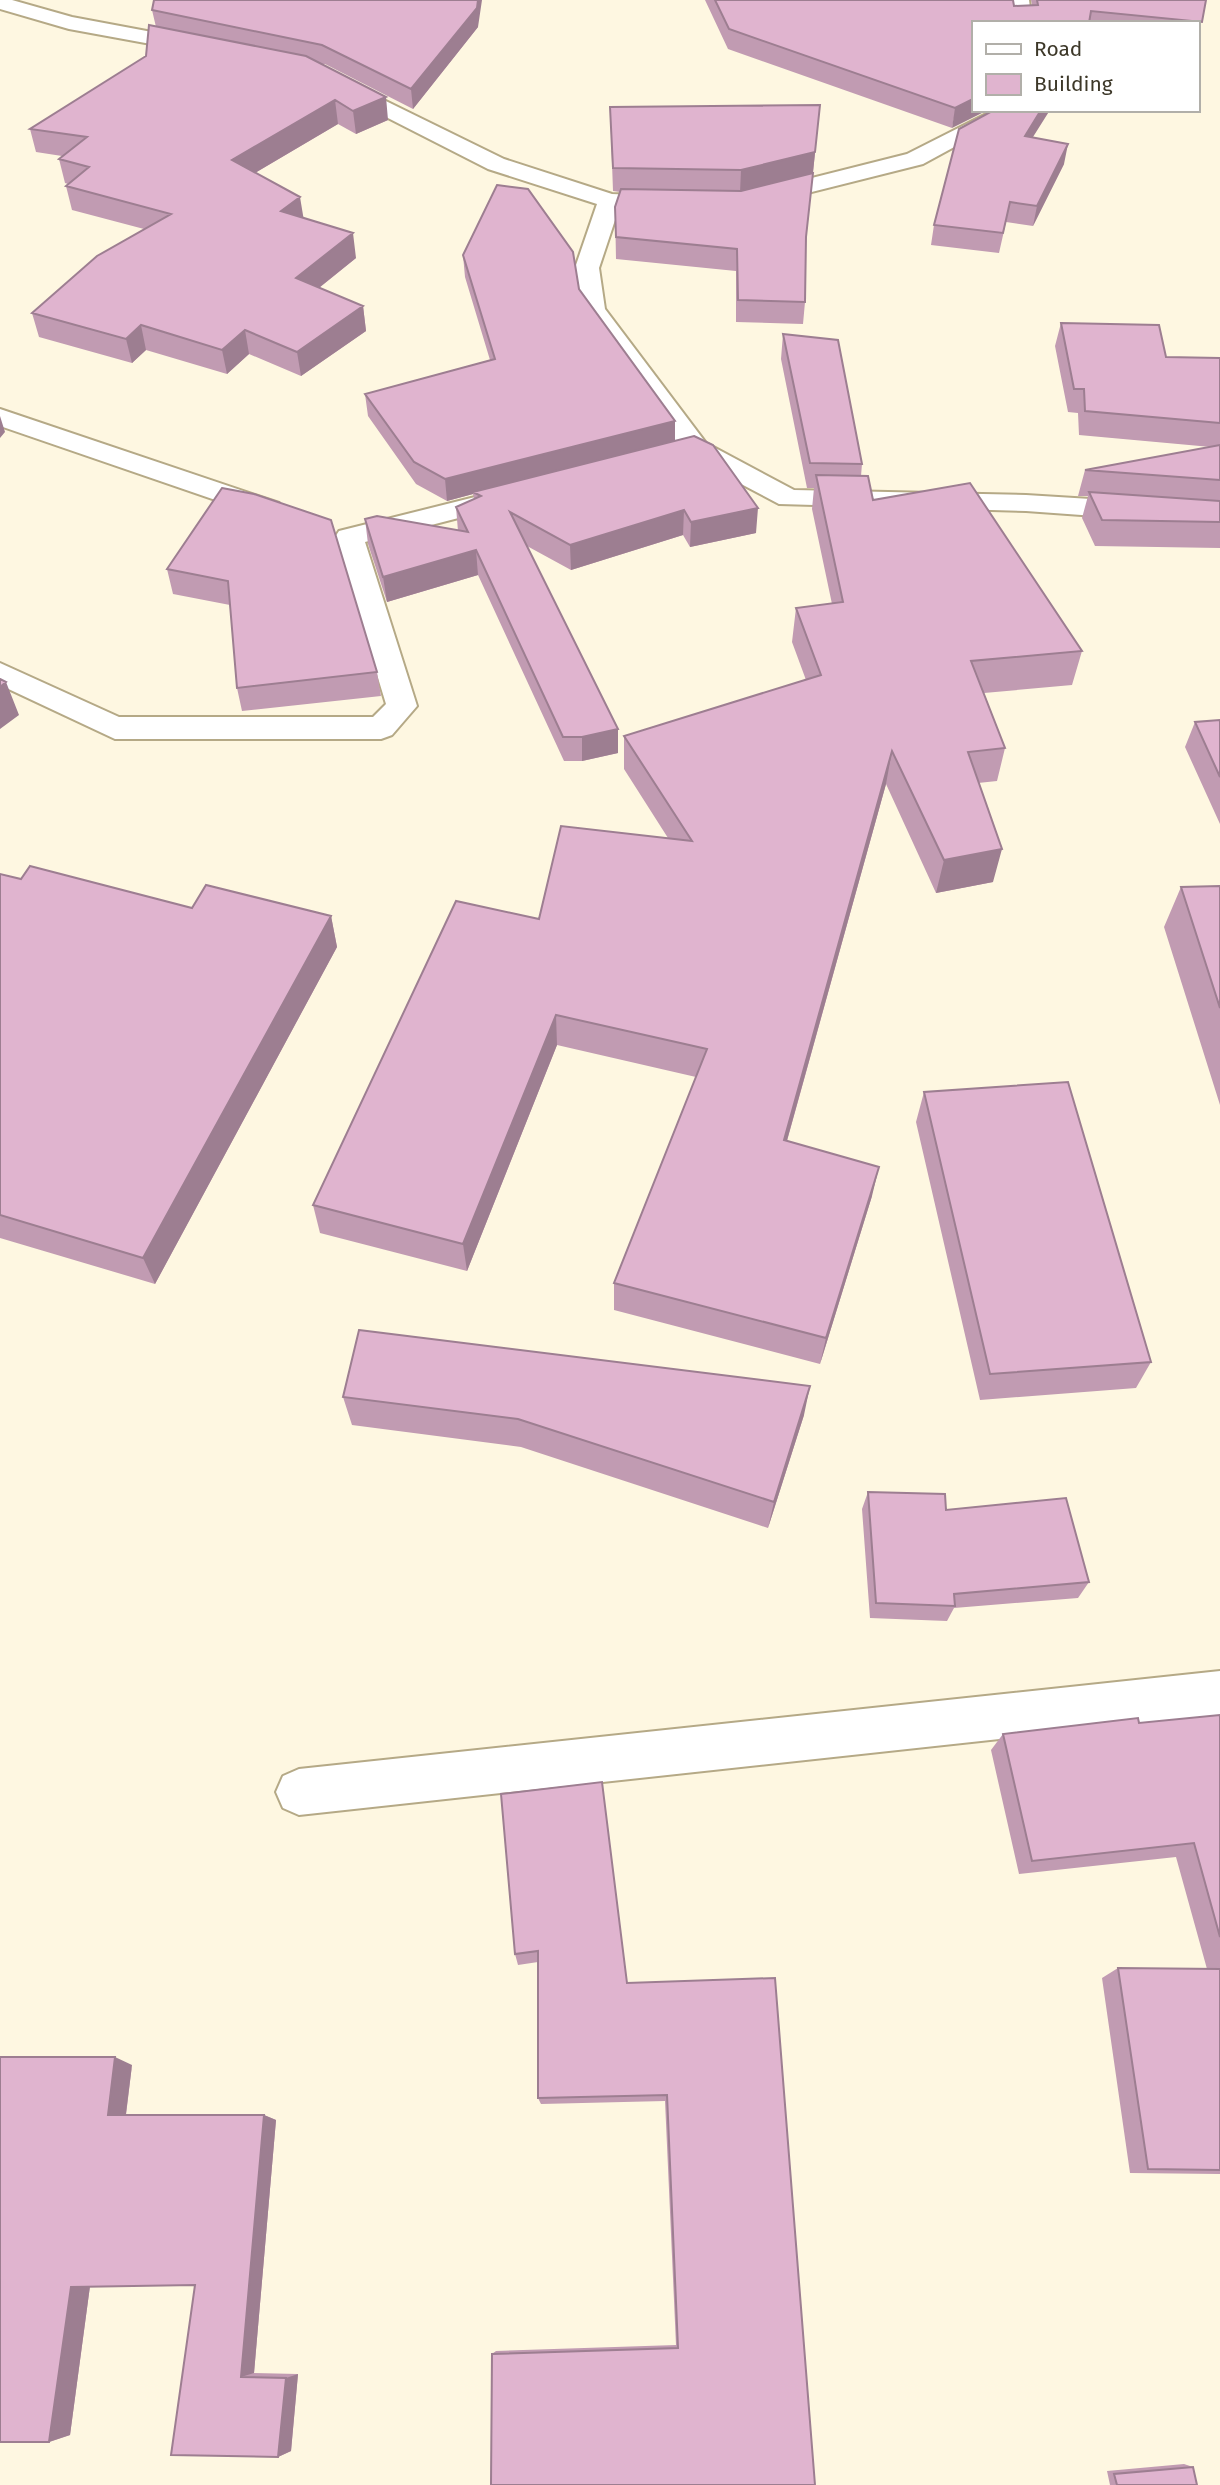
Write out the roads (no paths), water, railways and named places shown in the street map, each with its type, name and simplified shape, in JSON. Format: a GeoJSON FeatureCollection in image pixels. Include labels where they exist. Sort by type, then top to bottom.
{"type":"FeatureCollection","features":[{"type":"Feature","properties":{"kind":"street"},"geometry":{"type":"LineString","coordinates":[[1019,0],[1022,21]]}},
{"type":"Feature","properties":{"kind":"street"},"geometry":{"type":"LineString","coordinates":[[0,3],[76,15],[227,52]]}},
{"type":"Feature","properties":{"kind":"street"},"geometry":{"type":"LineString","coordinates":[[328,78],[496,164],[610,201],[688,202]]}},
{"type":"Feature","properties":{"kind":"street"},"geometry":{"type":"LineString","coordinates":[[740,203],[915,159],[1007,112]]}},
{"type":"Feature","properties":{"kind":"street"},"geometry":{"type":"LineString","coordinates":[[610,201],[587,268],[593,310],[682,452],[789,498],[1026,503],[1220,516]]}},
{"type":"Feature","properties":{"kind":"street"},"geometry":{"type":"LineString","coordinates":[[0,417],[323,528],[536,489]]}},
{"type":"Feature","properties":{"kind":"street"},"geometry":{"type":"LineString","coordinates":[[0,673],[115,728],[381,727],[402,706],[323,528]]}},
{"type":"Feature","properties":{"kind":"street"},"geometry":{"type":"LineString","coordinates":[[299,1792],[1220,1693]]}}]}
